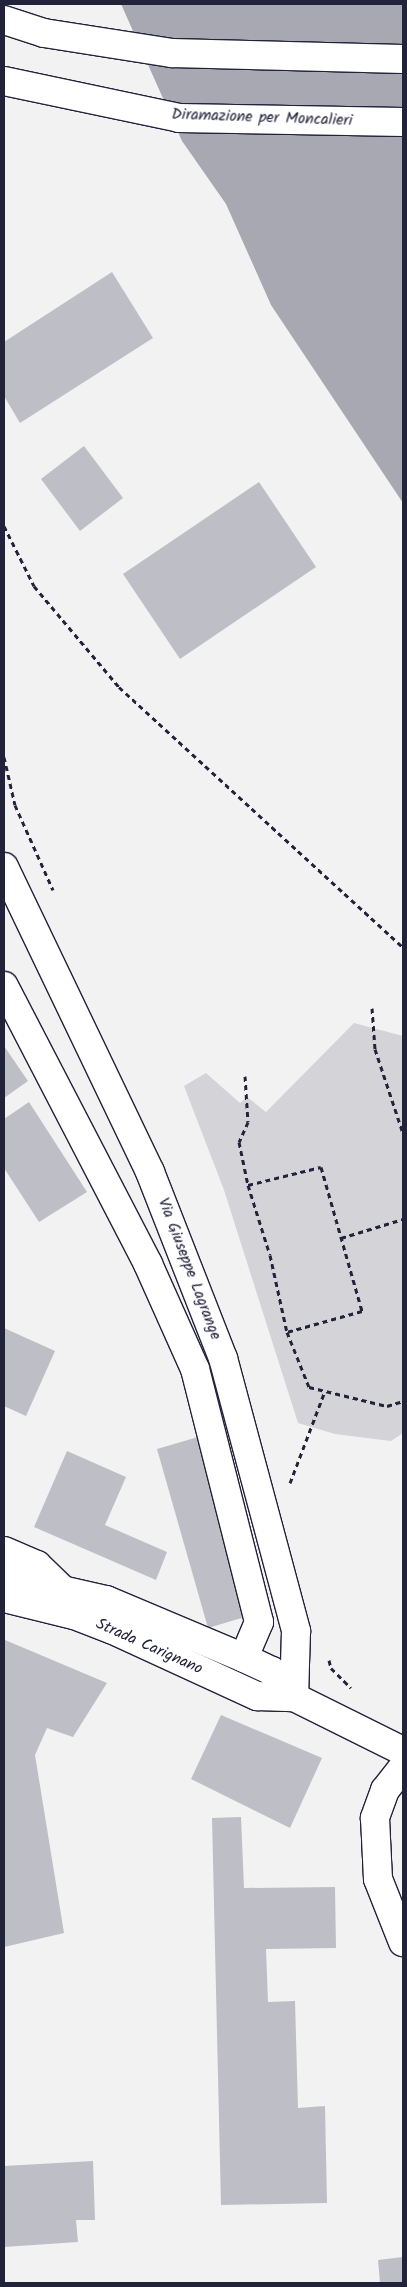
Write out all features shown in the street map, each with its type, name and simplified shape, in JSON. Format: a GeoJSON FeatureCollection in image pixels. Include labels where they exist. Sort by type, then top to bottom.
{"type":"FeatureCollection","features":[{"type":"Feature","properties":{"kind":"main road"},"geometry":{"type":"LineString","coordinates":[[4,20],[44,33],[172,53],[403,59]]}},
{"type":"Feature","properties":{"kind":"main road","name":"Diramazione per Moncalieri"},"geometry":{"type":"LineString","coordinates":[[4,81],[179,118],[403,122]]}},
{"type":"Feature","properties":{"kind":"main road","name":"Via Giuseppe Lagrange"},"geometry":{"type":"LineString","coordinates":[[4,867],[150,1172],[223,1358],[296,1631],[294,1696]]}},
{"type":"Feature","properties":{"kind":"main road","name":"Via Giuseppe Lagrange"},"geometry":{"type":"LineString","coordinates":[[4,986],[148,1264],[195,1369],[259,1622],[244,1658]]}},
{"type":"Feature","properties":{"kind":"main road","name":"Strada Carignano"},"geometry":{"type":"LineString","coordinates":[[4,1552],[37,1565],[60,1587]]}},
{"type":"Feature","properties":{"kind":"main road","name":"Strada Carignano"},"geometry":{"type":"LineString","coordinates":[[4,1577],[60,1587],[106,1600],[244,1658],[272,1671],[294,1696],[403,1751]]}},
{"type":"Feature","properties":{"kind":"main road","name":"Strada Carignano"},"geometry":{"type":"LineString","coordinates":[[4,1598],[74,1615],[111,1629],[257,1696],[294,1696]]}},
{"type":"Feature","properties":{"kind":"main road"},"geometry":{"type":"LineString","coordinates":[[403,1767],[385,1790],[375,1818],[378,1879],[403,1942]]}},
{"type":"Feature","properties":{"kind":"path"},"geometry":{"type":"LineString","coordinates":[[4,526],[34,586],[119,687],[403,947]]}},
{"type":"Feature","properties":{"kind":"path"},"geometry":{"type":"LineString","coordinates":[[372,1008],[375,1049],[403,1133]]}},
{"type":"Feature","properties":{"kind":"path"},"geometry":{"type":"LineString","coordinates":[[245,1076],[248,1122],[239,1142],[248,1185],[270,1255],[287,1332],[310,1387],[387,1406],[403,1402]]}},
{"type":"Feature","properties":{"kind":"path"},"geometry":{"type":"LineString","coordinates":[[248,1185],[320,1167],[362,1311],[287,1332]]}},
{"type":"Feature","properties":{"kind":"path"},"geometry":{"type":"LineString","coordinates":[[341,1238],[403,1219]]}},
{"type":"Feature","properties":{"kind":"path"},"geometry":{"type":"LineString","coordinates":[[288,1489],[325,1391]]}},
{"type":"Feature","properties":{"kind":"shaded area"},"geometry":{"type":"Polygon","coordinates":[[[121,4],[403,4],[403,503],[271,305],[226,204],[182,141],[121,4]]]}},
{"type":"Feature","properties":{"kind":"shaded area"},"geometry":{"type":"Polygon","coordinates":[[[354,1023],[403,1036],[403,1433],[391,1441],[335,1434],[298,1423],[224,1190],[184,1086],[206,1073],[240,1103],[247,1097],[266,1112],[354,1023]]]}},
{"type":"Feature","properties":{"kind":"building"},"geometry":{"type":"Polygon","coordinates":[[[112,272],[153,338],[20,423],[4,396],[4,342],[112,272]]]}},
{"type":"Feature","properties":{"kind":"building"},"geometry":{"type":"Polygon","coordinates":[[[84,446],[123,498],[80,531],[41,479],[84,446]]]}},
{"type":"Feature","properties":{"kind":"building"},"geometry":{"type":"Polygon","coordinates":[[[259,482],[316,567],[180,659],[123,574],[259,482]]]}},
{"type":"Feature","properties":{"kind":"building"},"geometry":{"type":"Polygon","coordinates":[[[4,1046],[28,1081],[4,1098],[4,1046]]]}},
{"type":"Feature","properties":{"kind":"building"},"geometry":{"type":"Polygon","coordinates":[[[29,1102],[87,1192],[39,1222],[4,1168],[4,1119],[29,1102]]]}},
{"type":"Feature","properties":{"kind":"building"},"geometry":{"type":"Polygon","coordinates":[[[4,1328],[55,1351],[26,1416],[4,1406],[4,1328]]]}},
{"type":"Feature","properties":{"kind":"building"},"geometry":{"type":"Polygon","coordinates":[[[198,1437],[248,1616],[208,1628],[157,1449],[198,1437]]]}},
{"type":"Feature","properties":{"kind":"building"},"geometry":{"type":"Polygon","coordinates":[[[67,1451],[126,1477],[105,1525],[167,1552],[156,1580],[34,1527],[67,1451]]]}},
{"type":"Feature","properties":{"kind":"building"},"geometry":{"type":"Polygon","coordinates":[[[5,1640],[107,1683],[73,1737],[47,1728],[35,1755],[64,1933],[4,1947],[5,1640]]]}},
{"type":"Feature","properties":{"kind":"building"},"geometry":{"type":"Polygon","coordinates":[[[221,1715],[322,1758],[290,1828],[191,1779],[221,1715]]]}},
{"type":"Feature","properties":{"kind":"building"},"geometry":{"type":"Polygon","coordinates":[[[241,1817],[244,1888],[335,1887],[336,1948],[266,1949],[268,2002],[295,2001],[298,2108],[325,2106],[327,2203],[221,2205],[212,1818],[241,1817]]]}},
{"type":"Feature","properties":{"kind":"building"},"geometry":{"type":"Polygon","coordinates":[[[93,2161],[95,2220],[76,2220],[78,2242],[4,2247],[4,2166],[93,2161]]]}},
{"type":"Feature","properties":{"kind":"building"},"geometry":{"type":"Polygon","coordinates":[[[403,2257],[403,2283],[380,2283],[378,2260],[403,2257]]]}}]}
